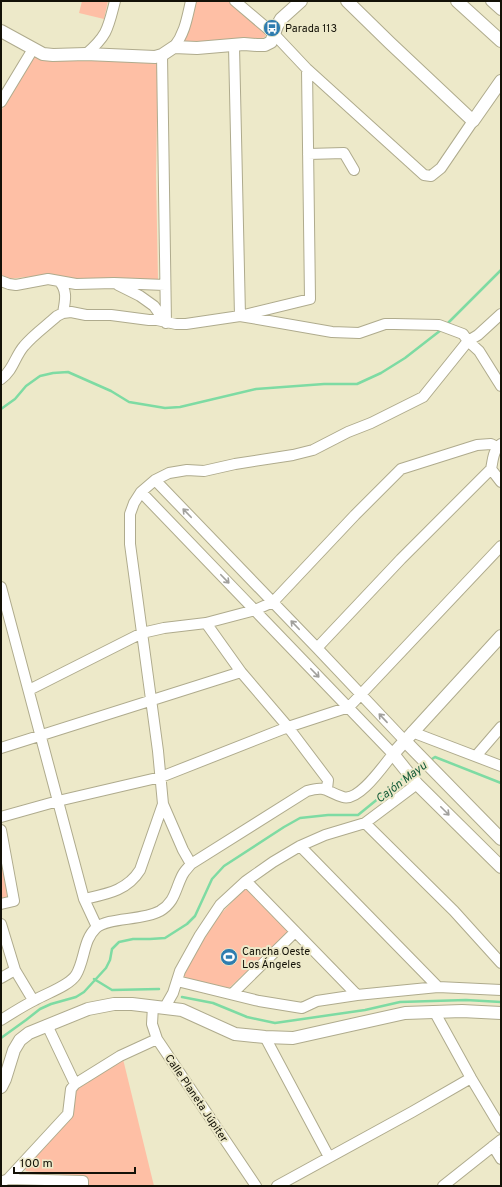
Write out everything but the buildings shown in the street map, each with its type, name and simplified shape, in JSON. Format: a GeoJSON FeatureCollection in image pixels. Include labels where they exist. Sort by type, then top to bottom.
{"type":"FeatureCollection","features":[{"type":"Feature","properties":{"kind":"street"},"geometry":{"type":"LineString","coordinates":[[86,54],[103,38],[109,26],[115,1]]}},
{"type":"Feature","properties":{"kind":"street"},"geometry":{"type":"LineString","coordinates":[[1,31],[43,54],[155,57],[162,55],[174,47],[180,38],[185,26],[191,1]]}},
{"type":"Feature","properties":{"kind":"street"},"geometry":{"type":"LineString","coordinates":[[235,1],[274,34],[307,69],[424,175],[431,176],[441,168],[501,81]]}},
{"type":"Feature","properties":{"kind":"street"},"geometry":{"type":"LineString","coordinates":[[174,47],[197,48],[244,44],[265,45],[271,42],[281,19],[301,1]]}},
{"type":"Feature","properties":{"kind":"street"},"geometry":{"type":"LineString","coordinates":[[347,1],[473,120]]}},
{"type":"Feature","properties":{"kind":"street"},"geometry":{"type":"LineString","coordinates":[[457,1],[501,41]]}},
{"type":"Feature","properties":{"kind":"street"},"geometry":{"type":"LineString","coordinates":[[491,1],[501,10]]}},
{"type":"Feature","properties":{"kind":"street"},"geometry":{"type":"LineString","coordinates":[[234,46],[240,316]]}},
{"type":"Feature","properties":{"kind":"street"},"geometry":{"type":"LineString","coordinates":[[1,102],[32,49]]}},
{"type":"Feature","properties":{"kind":"street"},"geometry":{"type":"LineString","coordinates":[[162,55],[166,323]]}},
{"type":"Feature","properties":{"kind":"street"},"geometry":{"type":"LineString","coordinates":[[1,379],[9,372],[25,344],[57,316],[63,313],[71,312],[94,316],[111,315],[157,320],[166,323],[186,324],[240,316],[310,299],[307,69]]}},
{"type":"Feature","properties":{"kind":"street"},"geometry":{"type":"LineString","coordinates":[[308,154],[344,153],[354,170]]}},
{"type":"Feature","properties":{"kind":"street"},"geometry":{"type":"LineString","coordinates":[[1,281],[16,285],[48,279],[76,284],[114,283],[165,285]]}},
{"type":"Feature","properties":{"kind":"street"},"geometry":{"type":"LineString","coordinates":[[59,281],[66,292],[63,313]]}},
{"type":"Feature","properties":{"kind":"street"},"geometry":{"type":"LineString","coordinates":[[114,283],[140,296],[154,306],[166,323]]}},
{"type":"Feature","properties":{"kind":"street"},"geometry":{"type":"LineString","coordinates":[[191,864],[183,850],[163,804],[161,777],[130,544],[130,514],[134,503],[141,492],[148,485],[169,474],[188,470],[204,471],[313,450],[424,397],[468,342],[501,314]]}},
{"type":"Feature","properties":{"kind":"street"},"geometry":{"type":"LineString","coordinates":[[240,316],[340,333],[359,332],[389,324],[439,325],[463,334],[468,342],[479,351],[501,386]]}},
{"type":"Feature","properties":{"kind":"street"},"geometry":{"type":"LineString","coordinates":[[29,690],[142,633],[164,628],[206,623],[255,610],[273,602],[401,468],[477,445],[491,444],[499,446],[493,455],[492,470],[501,482]]}},
{"type":"Feature","properties":{"kind":"street"},"geometry":{"type":"LineString","coordinates":[[317,648],[401,559],[492,470]]}},
{"type":"Feature","properties":{"kind":"street"},"geometry":{"type":"LineString","coordinates":[[155,480],[360,694],[409,737],[428,765],[501,839]]}},
{"type":"Feature","properties":{"kind":"street"},"geometry":{"type":"LineString","coordinates":[[141,492],[349,707],[393,754],[412,777],[501,867]]}},
{"type":"Feature","properties":{"kind":"street"},"geometry":{"type":"LineString","coordinates":[[1,816],[161,777],[288,727],[349,707],[501,546]]}},
{"type":"Feature","properties":{"kind":"street"},"geometry":{"type":"LineString","coordinates":[[1,587],[84,899],[97,927]]}},
{"type":"Feature","properties":{"kind":"street"},"geometry":{"type":"LineString","coordinates":[[206,623],[241,672],[288,727],[328,780],[327,789]]}},
{"type":"Feature","properties":{"kind":"street"},"geometry":{"type":"LineString","coordinates":[[1,1020],[33,1000],[69,982],[76,975],[89,936],[97,927],[106,923],[147,916],[161,910],[169,904],[176,894],[181,876],[191,864],[307,792],[318,788],[327,789],[343,797],[351,797],[359,793],[501,636]]}},
{"type":"Feature","properties":{"kind":"street"},"geometry":{"type":"LineString","coordinates":[[1,748],[241,672]]}},
{"type":"Feature","properties":{"kind":"street"},"geometry":{"type":"LineString","coordinates":[[476,756],[501,727]]}},
{"type":"Feature","properties":{"kind":"street"},"geometry":{"type":"LineString","coordinates":[[409,737],[476,756],[501,766]]}},
{"type":"Feature","properties":{"kind":"street"},"geometry":{"type":"LineString","coordinates":[[165,1007],[173,993],[180,971],[196,941],[220,905],[246,881],[273,862],[300,846],[325,835],[365,823],[412,777],[428,765]]}},
{"type":"Feature","properties":{"kind":"street"},"geometry":{"type":"LineString","coordinates":[[84,899],[105,894],[124,887],[134,879],[140,870],[163,804]]}},
{"type":"Feature","properties":{"kind":"street"},"geometry":{"type":"LineString","coordinates":[[365,823],[454,911],[501,963]]}},
{"type":"Feature","properties":{"kind":"street"},"geometry":{"type":"LineString","coordinates":[[1,830],[14,901],[1,904]]}},
{"type":"Feature","properties":{"kind":"street"},"geometry":{"type":"LineString","coordinates":[[300,846],[438,988]]}},
{"type":"Feature","properties":{"kind":"street"},"geometry":{"type":"LineString","coordinates":[[246,881],[357,995]]}},
{"type":"Feature","properties":{"kind":"street"},"geometry":{"type":"LineString","coordinates":[[1,924],[15,970],[33,1000]]}},
{"type":"Feature","properties":{"kind":"street"},"geometry":{"type":"LineString","coordinates":[[232,994],[295,932]]}},
{"type":"Feature","properties":{"kind":"street"},"geometry":{"type":"LineString","coordinates":[[1,978],[15,970]]}},
{"type":"Feature","properties":{"kind":"street"},"geometry":{"type":"LineString","coordinates":[[177,981],[260,1001],[302,1008],[318,1001],[357,995],[438,988],[501,990]]}},
{"type":"Feature","properties":{"kind":"street"},"geometry":{"type":"LineString","coordinates":[[1,1087],[14,1050],[20,1040],[29,1032],[88,1009],[114,1004],[132,1004],[182,1010],[235,1034],[293,1038],[406,1012],[434,1011],[501,1013]]}},
{"type":"Feature","properties":{"kind":"street","name":"Calle Planeta Júpiter"},"geometry":{"type":"LineString","coordinates":[[153,1006],[152,1024],[157,1038],[256,1186]]}},
{"type":"Feature","properties":{"kind":"street"},"geometry":{"type":"LineString","coordinates":[[434,1011],[501,1128]]}},
{"type":"Feature","properties":{"kind":"street"},"geometry":{"type":"LineString","coordinates":[[47,1025],[75,1084]]}},
{"type":"Feature","properties":{"kind":"street"},"geometry":{"type":"LineString","coordinates":[[264,1037],[329,1157]]}},
{"type":"Feature","properties":{"kind":"street"},"geometry":{"type":"LineString","coordinates":[[4,1180],[68,1114],[71,1089],[75,1084],[120,1056],[157,1038]]}},
{"type":"Feature","properties":{"kind":"street"},"geometry":{"type":"LineString","coordinates":[[277,1186],[471,1078]]}},
{"type":"Feature","properties":{"kind":"street"},"geometry":{"type":"LineString","coordinates":[[443,1186],[497,1143],[501,1159]]}},
{"type":"Feature","properties":{"kind":"street"},"geometry":{"type":"LineString","coordinates":[[4,1180],[82,1181],[83,1186]]}},
{"type":"Feature","properties":{"kind":"shaded area"},"geometry":{"type":"Polygon","coordinates":[[[82,1],[108,1],[104,19],[79,13],[82,1]]]}},
{"type":"Feature","properties":{"kind":"shaded area"},"geometry":{"type":"Polygon","coordinates":[[[196,1],[231,1],[266,33],[265,37],[253,41],[182,43],[190,28],[196,1]]]}},
{"type":"Feature","properties":{"kind":"shaded area"},"geometry":{"type":"Polygon","coordinates":[[[34,54],[158,61],[156,175],[158,279],[77,280],[52,274],[8,279],[1,274],[1,111],[34,54]]]}},
{"type":"Feature","properties":{"kind":"shaded area"},"geometry":{"type":"Polygon","coordinates":[[[1,847],[8,898],[1,900],[1,847]]]}},
{"type":"Feature","properties":{"kind":"shaded area"},"geometry":{"type":"Polygon","coordinates":[[[245,888],[289,932],[229,988],[185,978],[183,974],[216,919],[245,888]]]}},
{"type":"Feature","properties":{"kind":"shaded area"},"geometry":{"type":"Polygon","coordinates":[[[123,1059],[154,1186],[89,1186],[88,1179],[84,1177],[26,1171],[26,1165],[73,1115],[74,1094],[76,1090],[81,1085],[123,1059]]]}},
{"type":"Feature","properties":{"kind":"waterway"},"geometry":{"type":"LineString","coordinates":[[446,325],[501,270]]}},
{"type":"Feature","properties":{"kind":"waterway"},"geometry":{"type":"LineString","coordinates":[[1,409],[15,399],[26,386],[40,376],[53,373],[68,372],[111,391],[129,402],[165,408],[180,407],[256,389],[324,384],[357,384],[381,373],[405,358],[441,330]]}},
{"type":"Feature","properties":{"kind":"waterway","name":"Cajón Mayu"},"geometry":{"type":"LineString","coordinates":[[429,761],[435,757],[501,783]]}},
{"type":"Feature","properties":{"kind":"waterway","name":"Cajón Mayu"},"geometry":{"type":"LineString","coordinates":[[412,772],[423,765]]}},
{"type":"Feature","properties":{"kind":"waterway"},"geometry":{"type":"LineString","coordinates":[[1,1038],[40,1009],[51,1004],[76,997],[84,992],[106,968],[110,960],[112,949],[119,942],[133,939],[165,938],[187,924],[195,916],[212,879],[224,866],[284,827],[300,818],[328,815],[358,815],[406,776]]}},
{"type":"Feature","properties":{"kind":"waterway"},"geometry":{"type":"LineString","coordinates":[[94,979],[112,990],[159,989]]}},
{"type":"Feature","properties":{"kind":"waterway"},"geometry":{"type":"LineString","coordinates":[[182,997],[213,1003],[247,1017],[275,1023],[365,1010],[400,1002],[466,1000],[501,1002]]}},
{"type":"Feature","properties":{"kind":"place","name":"Parada 113"},"geometry":{"type":"Point","coordinates":[272,28]}},
{"type":"Feature","properties":{"kind":"place","name":"Cancha Oeste Los Ángeles"},"geometry":{"type":"Point","coordinates":[229,957]}}]}
